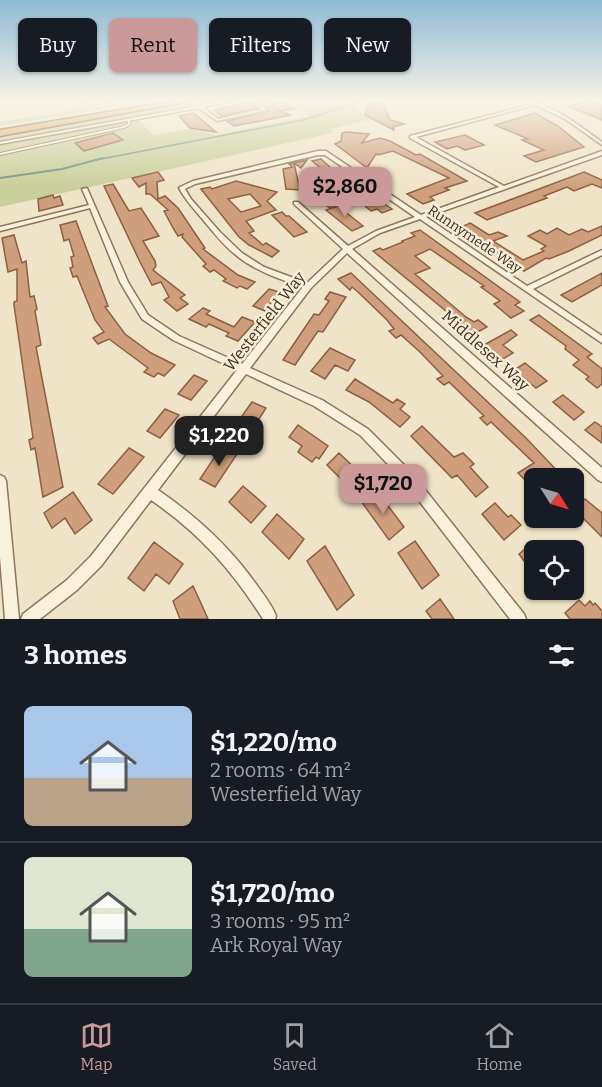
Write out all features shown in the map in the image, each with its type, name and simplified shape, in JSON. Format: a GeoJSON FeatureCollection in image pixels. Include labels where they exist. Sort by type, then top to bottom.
{"type":"FeatureCollection","features":[{"type":"Feature","properties":{"kind":"highway"},"geometry":{"type":"LineString","coordinates":[[0,133],[18,130]]}},
{"type":"Feature","properties":{"kind":"street"},"geometry":{"type":"LineString","coordinates":[[0,143],[74,130]]}},
{"type":"Feature","properties":{"kind":"street"},"geometry":{"type":"LineString","coordinates":[[439,130],[412,137],[504,188]]}},
{"type":"Feature","properties":{"kind":"street"},"geometry":{"type":"LineString","coordinates":[[583,130],[602,144]]}},
{"type":"Feature","properties":{"kind":"street","name":"Runnymede Way"},"geometry":{"type":"LineString","coordinates":[[308,286],[252,265],[236,255],[182,188],[193,183],[324,153],[331,155],[602,340]]}},
{"type":"Feature","properties":{"kind":"street","name":"Westerfield Way"},"geometry":{"type":"LineString","coordinates":[[28,619],[84,575],[151,493],[308,286],[348,249],[378,232],[602,153]]}},
{"type":"Feature","properties":{"kind":"street"},"geometry":{"type":"LineString","coordinates":[[85,189],[124,282],[146,317],[177,338],[318,404],[364,432],[407,476],[519,619]]}},
{"type":"Feature","properties":{"kind":"street","name":"Middlesex Way"},"geometry":{"type":"LineString","coordinates":[[296,203],[602,476]]}},
{"type":"Feature","properties":{"kind":"street"},"geometry":{"type":"LineString","coordinates":[[0,229],[92,206]]}},
{"type":"Feature","properties":{"kind":"street"},"geometry":{"type":"LineString","coordinates":[[527,289],[602,252]]}},
{"type":"Feature","properties":{"kind":"street"},"geometry":{"type":"LineString","coordinates":[[594,256],[602,261]]}},
{"type":"Feature","properties":{"kind":"street"},"geometry":{"type":"LineString","coordinates":[[0,481],[12,619]]}},
{"type":"Feature","properties":{"kind":"street"},"geometry":{"type":"LineString","coordinates":[[151,493],[184,514],[226,555],[250,584],[268,616]]}},
{"type":"Feature","properties":{"kind":"lane"},"geometry":{"type":"LineString","coordinates":[[0,154],[110,130]]}},
{"type":"Feature","properties":{"kind":"green space"},"geometry":{"type":"Polygon","coordinates":[[[29,130],[63,130],[0,141],[0,135],[29,130]]]}},
{"type":"Feature","properties":{"kind":"green space"},"geometry":{"type":"Polygon","coordinates":[[[82,130],[148,130],[153,135],[195,130],[216,135],[241,130],[332,130],[332,133],[0,207],[0,144],[82,130]]]}},
{"type":"Feature","properties":{"kind":"building"},"geometry":{"type":"Polygon","coordinates":[[[507,130],[563,130],[584,147],[536,162],[524,156],[544,150],[522,140],[528,139],[507,130]]]}},
{"type":"Feature","properties":{"kind":"building"},"geometry":{"type":"Polygon","coordinates":[[[113,133],[123,140],[84,151],[75,143],[113,133]]]}},
{"type":"Feature","properties":{"kind":"building"},"geometry":{"type":"Polygon","coordinates":[[[342,133],[369,134],[362,143],[380,138],[390,141],[416,155],[420,154],[467,181],[445,188],[449,190],[430,197],[434,200],[423,204],[407,194],[449,178],[393,151],[376,154],[367,168],[335,144],[341,141],[342,133]]]}},
{"type":"Feature","properties":{"kind":"building"},"geometry":{"type":"Polygon","coordinates":[[[465,135],[484,145],[465,150],[457,146],[447,149],[435,142],[465,135]]]}},
{"type":"Feature","properties":{"kind":"building"},"geometry":{"type":"Polygon","coordinates":[[[321,159],[392,209],[382,213],[377,209],[371,211],[312,161],[321,159]]]}},
{"type":"Feature","properties":{"kind":"building"},"geometry":{"type":"Polygon","coordinates":[[[307,160],[301,168],[294,163],[300,190],[286,189],[283,169],[292,167],[289,164],[307,160]]]}},
{"type":"Feature","properties":{"kind":"building"},"geometry":{"type":"Polygon","coordinates":[[[158,172],[164,180],[157,182],[158,199],[165,196],[178,208],[205,248],[203,249],[238,275],[255,282],[247,289],[240,286],[237,288],[223,281],[226,279],[214,270],[210,272],[203,266],[206,264],[182,237],[183,234],[178,236],[173,228],[164,211],[168,210],[150,194],[146,194],[146,183],[139,187],[132,178],[158,172]]]}},
{"type":"Feature","properties":{"kind":"building"},"geometry":{"type":"Polygon","coordinates":[[[584,172],[602,180],[602,188],[592,184],[574,191],[567,187],[544,196],[547,198],[487,220],[475,213],[584,172]]]}},
{"type":"Feature","properties":{"kind":"building"},"geometry":{"type":"Polygon","coordinates":[[[236,181],[277,192],[267,201],[276,210],[246,221],[254,231],[249,233],[263,245],[266,243],[279,251],[272,257],[239,237],[201,189],[210,187],[212,189],[236,181]],[[250,194],[228,199],[241,212],[261,206],[250,194]]]}},
{"type":"Feature","properties":{"kind":"building"},"geometry":{"type":"Polygon","coordinates":[[[316,183],[342,205],[330,208],[304,190],[316,183]]]}},
{"type":"Feature","properties":{"kind":"building"},"geometry":{"type":"Polygon","coordinates":[[[113,184],[129,211],[141,208],[159,236],[143,241],[155,261],[156,266],[153,270],[185,295],[180,298],[188,304],[177,311],[164,300],[169,297],[161,282],[152,285],[140,262],[104,186],[113,184]]]}},
{"type":"Feature","properties":{"kind":"building"},"geometry":{"type":"Polygon","coordinates":[[[53,195],[54,198],[60,196],[63,205],[39,211],[38,199],[53,195]]]}},
{"type":"Feature","properties":{"kind":"building"},"geometry":{"type":"Polygon","coordinates":[[[338,206],[363,226],[352,231],[326,210],[338,206]]]}},
{"type":"Feature","properties":{"kind":"building"},"geometry":{"type":"Polygon","coordinates":[[[282,212],[307,232],[294,237],[272,215],[282,212]]]}},
{"type":"Feature","properties":{"kind":"building"},"geometry":{"type":"Polygon","coordinates":[[[76,221],[108,306],[105,307],[125,334],[151,353],[175,365],[164,376],[158,373],[154,377],[144,372],[148,368],[109,339],[98,344],[93,338],[104,332],[95,320],[77,276],[73,277],[70,268],[73,267],[71,257],[74,256],[69,239],[64,241],[60,225],[76,221]]]}},
{"type":"Feature","properties":{"kind":"building"},"geometry":{"type":"Polygon","coordinates":[[[470,223],[489,235],[498,232],[507,236],[493,241],[523,260],[544,251],[541,249],[546,246],[528,236],[540,230],[547,234],[557,228],[569,235],[582,229],[588,232],[602,226],[602,235],[569,251],[549,259],[546,258],[524,271],[459,228],[470,223]]]}},
{"type":"Feature","properties":{"kind":"building"},"geometry":{"type":"Polygon","coordinates":[[[420,230],[520,302],[515,305],[524,311],[511,318],[494,304],[500,301],[481,287],[484,286],[430,249],[415,256],[430,268],[415,274],[466,317],[474,322],[478,320],[487,327],[474,334],[373,251],[380,248],[383,250],[403,242],[415,236],[411,233],[420,230]]]}},
{"type":"Feature","properties":{"kind":"building"},"geometry":{"type":"Polygon","coordinates":[[[14,235],[22,263],[26,261],[30,297],[34,296],[37,309],[35,311],[41,345],[36,347],[63,487],[43,497],[35,448],[31,450],[29,440],[33,438],[14,305],[17,301],[17,269],[8,272],[2,238],[14,235]]]}},
{"type":"Feature","properties":{"kind":"building"},"geometry":{"type":"Polygon","coordinates":[[[351,273],[526,438],[554,468],[526,468],[534,463],[491,422],[487,425],[480,418],[484,416],[449,382],[444,385],[437,379],[443,376],[420,352],[401,335],[396,338],[389,331],[394,329],[387,320],[358,292],[352,287],[350,290],[338,279],[351,273]]]}},
{"type":"Feature","properties":{"kind":"building"},"geometry":{"type":"Polygon","coordinates":[[[602,273],[602,285],[572,302],[561,295],[602,273]]]}},
{"type":"Feature","properties":{"kind":"building"},"geometry":{"type":"Polygon","coordinates":[[[269,289],[279,292],[265,311],[253,306],[269,289]]]}},
{"type":"Feature","properties":{"kind":"building"},"geometry":{"type":"Polygon","coordinates":[[[330,292],[346,297],[323,332],[318,331],[295,365],[283,360],[314,314],[319,315],[329,301],[325,299],[330,292]]]}},
{"type":"Feature","properties":{"kind":"building"},"geometry":{"type":"Polygon","coordinates":[[[203,308],[210,311],[206,314],[234,327],[242,317],[255,322],[238,341],[226,336],[229,333],[209,324],[206,327],[189,319],[203,308]]]}},
{"type":"Feature","properties":{"kind":"building"},"geometry":{"type":"Polygon","coordinates":[[[539,315],[592,354],[587,357],[602,369],[602,384],[597,388],[586,379],[589,377],[573,365],[579,360],[565,349],[566,346],[530,320],[539,315]]]}},
{"type":"Feature","properties":{"kind":"building"},"geometry":{"type":"Polygon","coordinates":[[[511,330],[517,335],[503,345],[513,353],[501,360],[484,345],[511,330]]]}},
{"type":"Feature","properties":{"kind":"building"},"geometry":{"type":"Polygon","coordinates":[[[330,348],[355,360],[348,371],[335,365],[325,379],[311,371],[330,348]]]}},
{"type":"Feature","properties":{"kind":"building"},"geometry":{"type":"Polygon","coordinates":[[[525,363],[547,381],[536,388],[514,370],[525,363]]]}},
{"type":"Feature","properties":{"kind":"building"},"geometry":{"type":"Polygon","coordinates":[[[194,375],[207,381],[191,400],[178,394],[194,375]]]}},
{"type":"Feature","properties":{"kind":"building"},"geometry":{"type":"Polygon","coordinates":[[[355,379],[393,403],[397,399],[405,404],[400,409],[410,417],[400,427],[369,402],[346,390],[355,379]]]}},
{"type":"Feature","properties":{"kind":"building"},"geometry":{"type":"Polygon","coordinates":[[[563,395],[584,412],[574,420],[553,402],[563,395]]]}},
{"type":"Feature","properties":{"kind":"building"},"geometry":{"type":"Polygon","coordinates":[[[252,402],[266,408],[247,438],[232,430],[252,402]]]}},
{"type":"Feature","properties":{"kind":"building"},"geometry":{"type":"Polygon","coordinates":[[[165,409],[179,415],[160,438],[147,431],[165,409]]]}},
{"type":"Feature","properties":{"kind":"building"},"geometry":{"type":"Polygon","coordinates":[[[595,422],[602,427],[602,443],[585,430],[595,422]]]}},
{"type":"Feature","properties":{"kind":"building"},"geometry":{"type":"Polygon","coordinates":[[[298,425],[328,446],[319,459],[316,457],[312,462],[298,452],[302,446],[289,437],[298,425]]]}},
{"type":"Feature","properties":{"kind":"building"},"geometry":{"type":"Polygon","coordinates":[[[422,426],[454,457],[463,453],[474,464],[470,467],[488,487],[476,497],[457,475],[452,478],[411,436],[422,426]]]}},
{"type":"Feature","properties":{"kind":"building"},"geometry":{"type":"Polygon","coordinates":[[[222,446],[237,454],[215,487],[200,479],[222,446]]]}},
{"type":"Feature","properties":{"kind":"building"},"geometry":{"type":"Polygon","coordinates":[[[129,448],[144,457],[113,494],[98,484],[129,448]]]}},
{"type":"Feature","properties":{"kind":"building"},"geometry":{"type":"Polygon","coordinates":[[[339,453],[361,474],[349,487],[327,465],[339,453]]]}},
{"type":"Feature","properties":{"kind":"building"},"geometry":{"type":"Polygon","coordinates":[[[524,469],[524,479],[518,473],[524,469]]]}},
{"type":"Feature","properties":{"kind":"building"},"geometry":{"type":"Polygon","coordinates":[[[243,486],[266,506],[251,523],[229,502],[243,486]]]}},
{"type":"Feature","properties":{"kind":"building"},"geometry":{"type":"Polygon","coordinates":[[[376,490],[404,527],[389,540],[361,501],[376,490]]]}},
{"type":"Feature","properties":{"kind":"building"},"geometry":{"type":"Polygon","coordinates":[[[73,492],[92,520],[75,534],[65,518],[52,528],[44,513],[73,492]]]}},
{"type":"Feature","properties":{"kind":"building"},"geometry":{"type":"Polygon","coordinates":[[[584,500],[602,513],[602,537],[584,519],[584,500]]]}},
{"type":"Feature","properties":{"kind":"building"},"geometry":{"type":"Polygon","coordinates":[[[495,503],[508,517],[511,515],[521,525],[504,540],[482,514],[495,503]]]}},
{"type":"Feature","properties":{"kind":"building"},"geometry":{"type":"Polygon","coordinates":[[[277,514],[304,539],[289,559],[262,532],[277,514]]]}},
{"type":"Feature","properties":{"kind":"building"},"geometry":{"type":"Polygon","coordinates":[[[415,541],[439,575],[422,589],[398,553],[415,541]]]}},
{"type":"Feature","properties":{"kind":"building"},"geometry":{"type":"Polygon","coordinates":[[[154,542],[183,564],[169,584],[156,574],[144,591],[128,578],[154,542]]]}},
{"type":"Feature","properties":{"kind":"building"},"geometry":{"type":"Polygon","coordinates":[[[325,546],[354,595],[337,610],[307,561],[325,546]]]}},
{"type":"Feature","properties":{"kind":"building"},"geometry":{"type":"Polygon","coordinates":[[[524,550],[524,561],[519,554],[524,550]]]}},
{"type":"Feature","properties":{"kind":"building"},"geometry":{"type":"Polygon","coordinates":[[[193,586],[208,619],[180,619],[173,601],[193,586]]]}},
{"type":"Feature","properties":{"kind":"building"},"geometry":{"type":"Polygon","coordinates":[[[440,599],[454,619],[432,619],[426,611],[440,599]]]}},
{"type":"Feature","properties":{"kind":"building"},"geometry":{"type":"Polygon","coordinates":[[[579,600],[585,606],[590,601],[602,611],[602,619],[570,619],[565,613],[579,600]]]}},
{"type":"Feature","properties":{"kind":"waterway"},"geometry":{"type":"LineString","coordinates":[[96,160],[252,130]]}},
{"type":"Feature","properties":{"kind":"waterway"},"geometry":{"type":"LineString","coordinates":[[0,178],[62,169],[103,158]]}}]}
